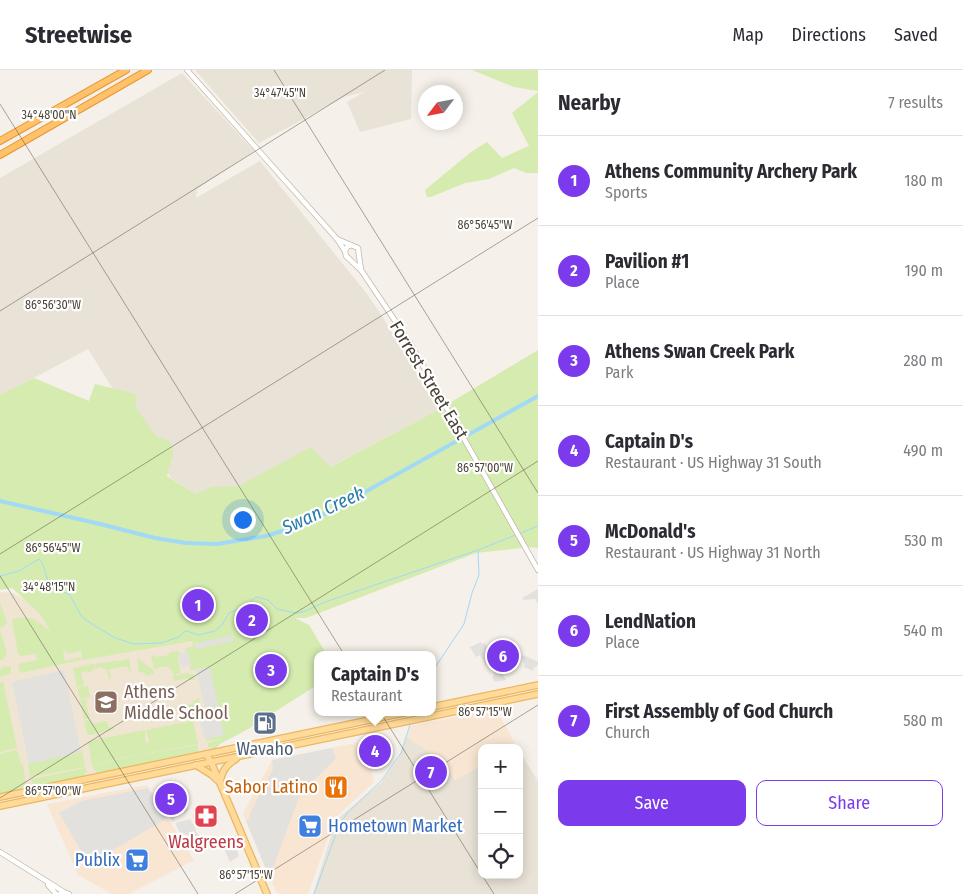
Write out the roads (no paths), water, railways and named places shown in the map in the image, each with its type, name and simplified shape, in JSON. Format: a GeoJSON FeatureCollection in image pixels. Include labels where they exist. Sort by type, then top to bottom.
{"type":"FeatureCollection","features":[{"type":"Feature","properties":{"kind":"highway"},"geometry":{"type":"LineString","coordinates":[[0,141],[126,70]]}},
{"type":"Feature","properties":{"kind":"highway"},"geometry":{"type":"LineString","coordinates":[[0,155],[148,70]]}},
{"type":"Feature","properties":{"kind":"main road"},"geometry":{"type":"LineString","coordinates":[[436,706],[538,686]]}},
{"type":"Feature","properties":{"kind":"main road"},"geometry":{"type":"LineString","coordinates":[[436,715],[538,694]]}},
{"type":"Feature","properties":{"kind":"main road"},"geometry":{"type":"LineString","coordinates":[[0,797],[389,716]]}},
{"type":"Feature","properties":{"kind":"main road"},"geometry":{"type":"LineString","coordinates":[[0,806],[432,716]]}},
{"type":"Feature","properties":{"kind":"main road"},"geometry":{"type":"LineString","coordinates":[[206,754],[212,762],[267,894]]}},
{"type":"Feature","properties":{"kind":"main road"},"geometry":{"type":"LineString","coordinates":[[220,782],[222,772],[227,764],[240,756]]}},
{"type":"Feature","properties":{"kind":"main road"},"geometry":{"type":"LineString","coordinates":[[196,766],[220,782]]}},
{"type":"Feature","properties":{"kind":"street"},"geometry":{"type":"LineString","coordinates":[[187,70],[337,239],[346,256],[351,259],[359,255],[358,248],[337,239]]}},
{"type":"Feature","properties":{"kind":"street"},"geometry":{"type":"LineString","coordinates":[[345,251],[348,246],[352,245]]}},
{"type":"Feature","properties":{"kind":"street","name":"Forrest Street East"},"geometry":{"type":"LineString","coordinates":[[359,255],[361,270]]}},
{"type":"Feature","properties":{"kind":"street","name":"Forrest Street East"},"geometry":{"type":"LineString","coordinates":[[351,259],[361,270],[410,344],[538,570]]}},
{"type":"Feature","properties":{"kind":"street"},"geometry":{"type":"LineString","coordinates":[[0,852],[44,880],[60,893],[70,894]]}},
{"type":"Feature","properties":{"kind":"street"},"geometry":{"type":"LineString","coordinates":[[44,880],[60,893]]}},
{"type":"Feature","properties":{"kind":"waterway","name":"Swan Creek"},"geometry":{"type":"LineString","coordinates":[[0,501],[155,538],[186,543],[217,544],[266,536],[327,513],[538,396]]}},
{"type":"Feature","properties":{"kind":"waterway"},"geometry":{"type":"LineString","coordinates":[[0,576],[19,571],[39,559],[51,587],[69,594],[82,617],[92,624],[115,638],[134,644],[161,643],[179,637],[187,631],[199,635],[215,631],[222,625],[229,613],[245,606],[256,597],[268,600],[277,609],[296,613],[303,612],[325,602],[478,550],[538,526]]}},
{"type":"Feature","properties":{"kind":"waterway"},"geometry":{"type":"LineString","coordinates":[[436,666],[464,624],[479,575],[478,551]]}},
{"type":"Feature","properties":{"kind":"waterway"},"geometry":{"type":"LineString","coordinates":[[314,894],[340,823],[348,812],[382,780],[401,753],[410,725]]}},
{"type":"Feature","properties":{"kind":"place","name":"Athens Community Archery Park"},"geometry":{"type":"Point","coordinates":[198,605]}},
{"type":"Feature","properties":{"kind":"place","name":"Pavilion #1"},"geometry":{"type":"Point","coordinates":[252,620]}},
{"type":"Feature","properties":{"kind":"place","name":"LendNation"},"geometry":{"type":"Point","coordinates":[503,656]}},
{"type":"Feature","properties":{"kind":"place","name":"Athens Swan Creek Park"},"geometry":{"type":"Point","coordinates":[271,670]}},
{"type":"Feature","properties":{"kind":"place","name":"Athens Middle School"},"geometry":{"type":"Point","coordinates":[106,702]}},
{"type":"Feature","properties":{"kind":"place","name":"Wavaho"},"geometry":{"type":"Point","coordinates":[265,723]}},
{"type":"Feature","properties":{"kind":"place","name":"Captain D's"},"geometry":{"type":"Point","coordinates":[375,751]}},
{"type":"Feature","properties":{"kind":"place","name":"First Assembly of God Church"},"geometry":{"type":"Point","coordinates":[431,772]}},
{"type":"Feature","properties":{"kind":"place","name":"Sabor Latino"},"geometry":{"type":"Point","coordinates":[336,787]}},
{"type":"Feature","properties":{"kind":"place","name":"McDonald's"},"geometry":{"type":"Point","coordinates":[171,799]}},
{"type":"Feature","properties":{"kind":"place","name":"Walgreens"},"geometry":{"type":"Point","coordinates":[206,816]}},
{"type":"Feature","properties":{"kind":"place","name":"Hometown Market"},"geometry":{"type":"Point","coordinates":[310,826]}},
{"type":"Feature","properties":{"kind":"place","name":"Publix"},"geometry":{"type":"Point","coordinates":[137,860]}}]}
